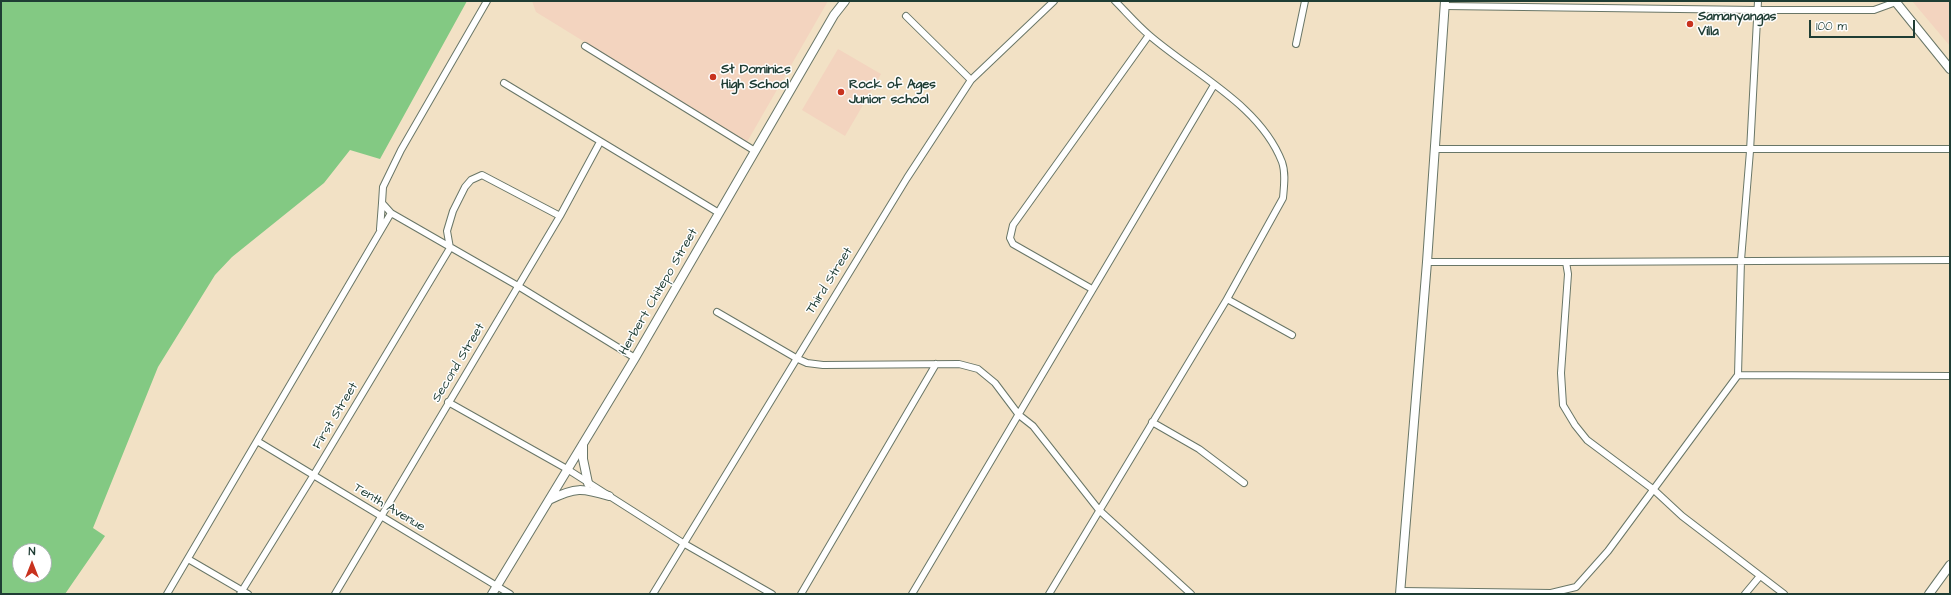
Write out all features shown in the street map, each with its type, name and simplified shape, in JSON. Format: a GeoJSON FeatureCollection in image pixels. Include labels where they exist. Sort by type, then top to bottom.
{"type":"FeatureCollection","features":[{"type":"Feature","properties":{"kind":"main road"},"geometry":{"type":"LineString","coordinates":[[834,15],[837,1]]}},
{"type":"Feature","properties":{"kind":"main road","name":"Herbert Chitepo Street"},"geometry":{"type":"LineString","coordinates":[[492,594],[635,358],[834,15],[845,1]]}},
{"type":"Feature","properties":{"kind":"main road"},"geometry":{"type":"LineString","coordinates":[[1895,1],[1950,69]]}},
{"type":"Feature","properties":{"kind":"main road"},"geometry":{"type":"LineString","coordinates":[[1400,592],[1427,262],[1445,3]]}},
{"type":"Feature","properties":{"kind":"main road"},"geometry":{"type":"LineString","coordinates":[[583,443],[584,466],[588,482]]}},
{"type":"Feature","properties":{"kind":"main road"},"geometry":{"type":"LineString","coordinates":[[549,500],[566,492],[578,489],[609,496]]}},
{"type":"Feature","properties":{"kind":"main road"},"geometry":{"type":"LineString","coordinates":[[1929,594],[1950,565]]}},
{"type":"Feature","properties":{"kind":"street"},"geometry":{"type":"LineString","coordinates":[[380,230],[383,187],[401,150],[487,1]]}},
{"type":"Feature","properties":{"kind":"street","name":"Third Street"},"geometry":{"type":"LineString","coordinates":[[653,594],[907,178],[971,80],[1054,1]]}},
{"type":"Feature","properties":{"kind":"street"},"geometry":{"type":"LineString","coordinates":[[1049,594],[1226,299],[1283,198],[1285,180],[1282,163],[1272,141],[1255,118],[1149,35],[1115,1]]}},
{"type":"Feature","properties":{"kind":"street"},"geometry":{"type":"LineString","coordinates":[[1296,44],[1305,1]]}},
{"type":"Feature","properties":{"kind":"street"},"geometry":{"type":"LineString","coordinates":[[1400,592],[1551,593],[1576,587],[1608,551],[1738,375],[1741,260],[1750,151],[1758,1]]}},
{"type":"Feature","properties":{"kind":"street"},"geometry":{"type":"LineString","coordinates":[[1445,3],[1757,10],[1874,10],[1895,1]]}},
{"type":"Feature","properties":{"kind":"street"},"geometry":{"type":"LineString","coordinates":[[906,16],[971,80]]}},
{"type":"Feature","properties":{"kind":"street"},"geometry":{"type":"LineString","coordinates":[[1092,290],[1013,244],[1011,233],[1013,225],[1149,35]]}},
{"type":"Feature","properties":{"kind":"street"},"geometry":{"type":"LineString","coordinates":[[585,46],[755,151]]}},
{"type":"Feature","properties":{"kind":"street"},"geometry":{"type":"LineString","coordinates":[[504,83],[719,213]]}},
{"type":"Feature","properties":{"kind":"street"},"geometry":{"type":"LineString","coordinates":[[912,594],[1214,85]]}},
{"type":"Feature","properties":{"kind":"street","name":"Second Street"},"geometry":{"type":"LineString","coordinates":[[335,594],[560,216],[600,142]]}},
{"type":"Feature","properties":{"kind":"street"},"geometry":{"type":"LineString","coordinates":[[1434,150],[1750,151],[1950,149]]}},
{"type":"Feature","properties":{"kind":"street"},"geometry":{"type":"LineString","coordinates":[[450,248],[447,231],[453,210],[465,187],[471,180],[482,176],[560,216]]}},
{"type":"Feature","properties":{"kind":"street"},"geometry":{"type":"LineString","coordinates":[[382,203],[391,213],[518,286],[635,358]]}},
{"type":"Feature","properties":{"kind":"street"},"geometry":{"type":"LineString","coordinates":[[167,594],[391,213]]}},
{"type":"Feature","properties":{"kind":"street","name":"First Street"},"geometry":{"type":"LineString","coordinates":[[241,592],[313,476],[450,248]]}},
{"type":"Feature","properties":{"kind":"street"},"geometry":{"type":"LineString","coordinates":[[1427,262],[1950,260]]}},
{"type":"Feature","properties":{"kind":"street"},"geometry":{"type":"LineString","coordinates":[[1566,262],[1568,274],[1561,373],[1563,404],[1587,440],[1654,490],[1682,516],[1784,594]]}},
{"type":"Feature","properties":{"kind":"street"},"geometry":{"type":"LineString","coordinates":[[1226,299],[1292,335]]}},
{"type":"Feature","properties":{"kind":"street"},"geometry":{"type":"LineString","coordinates":[[717,312],[807,363],[823,365],[959,364],[978,369],[995,384],[1019,415],[1033,426],[1099,510],[1191,594]]}},
{"type":"Feature","properties":{"kind":"street"},"geometry":{"type":"LineString","coordinates":[[801,594],[936,364]]}},
{"type":"Feature","properties":{"kind":"street"},"geometry":{"type":"LineString","coordinates":[[1738,375],[1950,376]]}},
{"type":"Feature","properties":{"kind":"street"},"geometry":{"type":"LineString","coordinates":[[448,402],[567,469],[683,543],[772,594]]}},
{"type":"Feature","properties":{"kind":"street"},"geometry":{"type":"LineString","coordinates":[[1152,422],[1199,449],[1244,483]]}},
{"type":"Feature","properties":{"kind":"street","name":"Tenth Avenue"},"geometry":{"type":"LineString","coordinates":[[257,442],[510,594]]}},
{"type":"Feature","properties":{"kind":"street"},"geometry":{"type":"LineString","coordinates":[[188,559],[241,592],[248,594]]}},
{"type":"Feature","properties":{"kind":"street"},"geometry":{"type":"LineString","coordinates":[[1745,594],[1760,576]]}},
{"type":"Feature","properties":{"kind":"shaded area","name":"St Dominics High School"},"geometry":{"type":"Polygon","coordinates":[[[532,1],[828,1],[747,142],[536,12],[532,1]]]}},
{"type":"Feature","properties":{"kind":"shaded area"},"geometry":{"type":"Polygon","coordinates":[[[1912,1],[1950,1],[1950,46],[1912,1]]]}},
{"type":"Feature","properties":{"kind":"shaded area","name":"Rock of Ages Junior school"},"geometry":{"type":"Polygon","coordinates":[[[838,49],[881,74],[845,136],[802,110],[838,49]]]}},
{"type":"Feature","properties":{"kind":"green space"},"geometry":{"type":"Polygon","coordinates":[[[1,1],[467,1],[380,159],[350,150],[324,183],[232,257],[215,275],[158,367],[93,528],[105,536],[65,594],[1,594],[1,1]]]}},
{"type":"Feature","properties":{"kind":"place","name":"Samanyangas Villa"},"geometry":{"type":"Point","coordinates":[1690,24]}},
{"type":"Feature","properties":{"kind":"place","name":"St Dominics High School"},"geometry":{"type":"Point","coordinates":[713,77]}},
{"type":"Feature","properties":{"kind":"place","name":"Rock of Ages Junior school"},"geometry":{"type":"Point","coordinates":[841,92]}}]}
